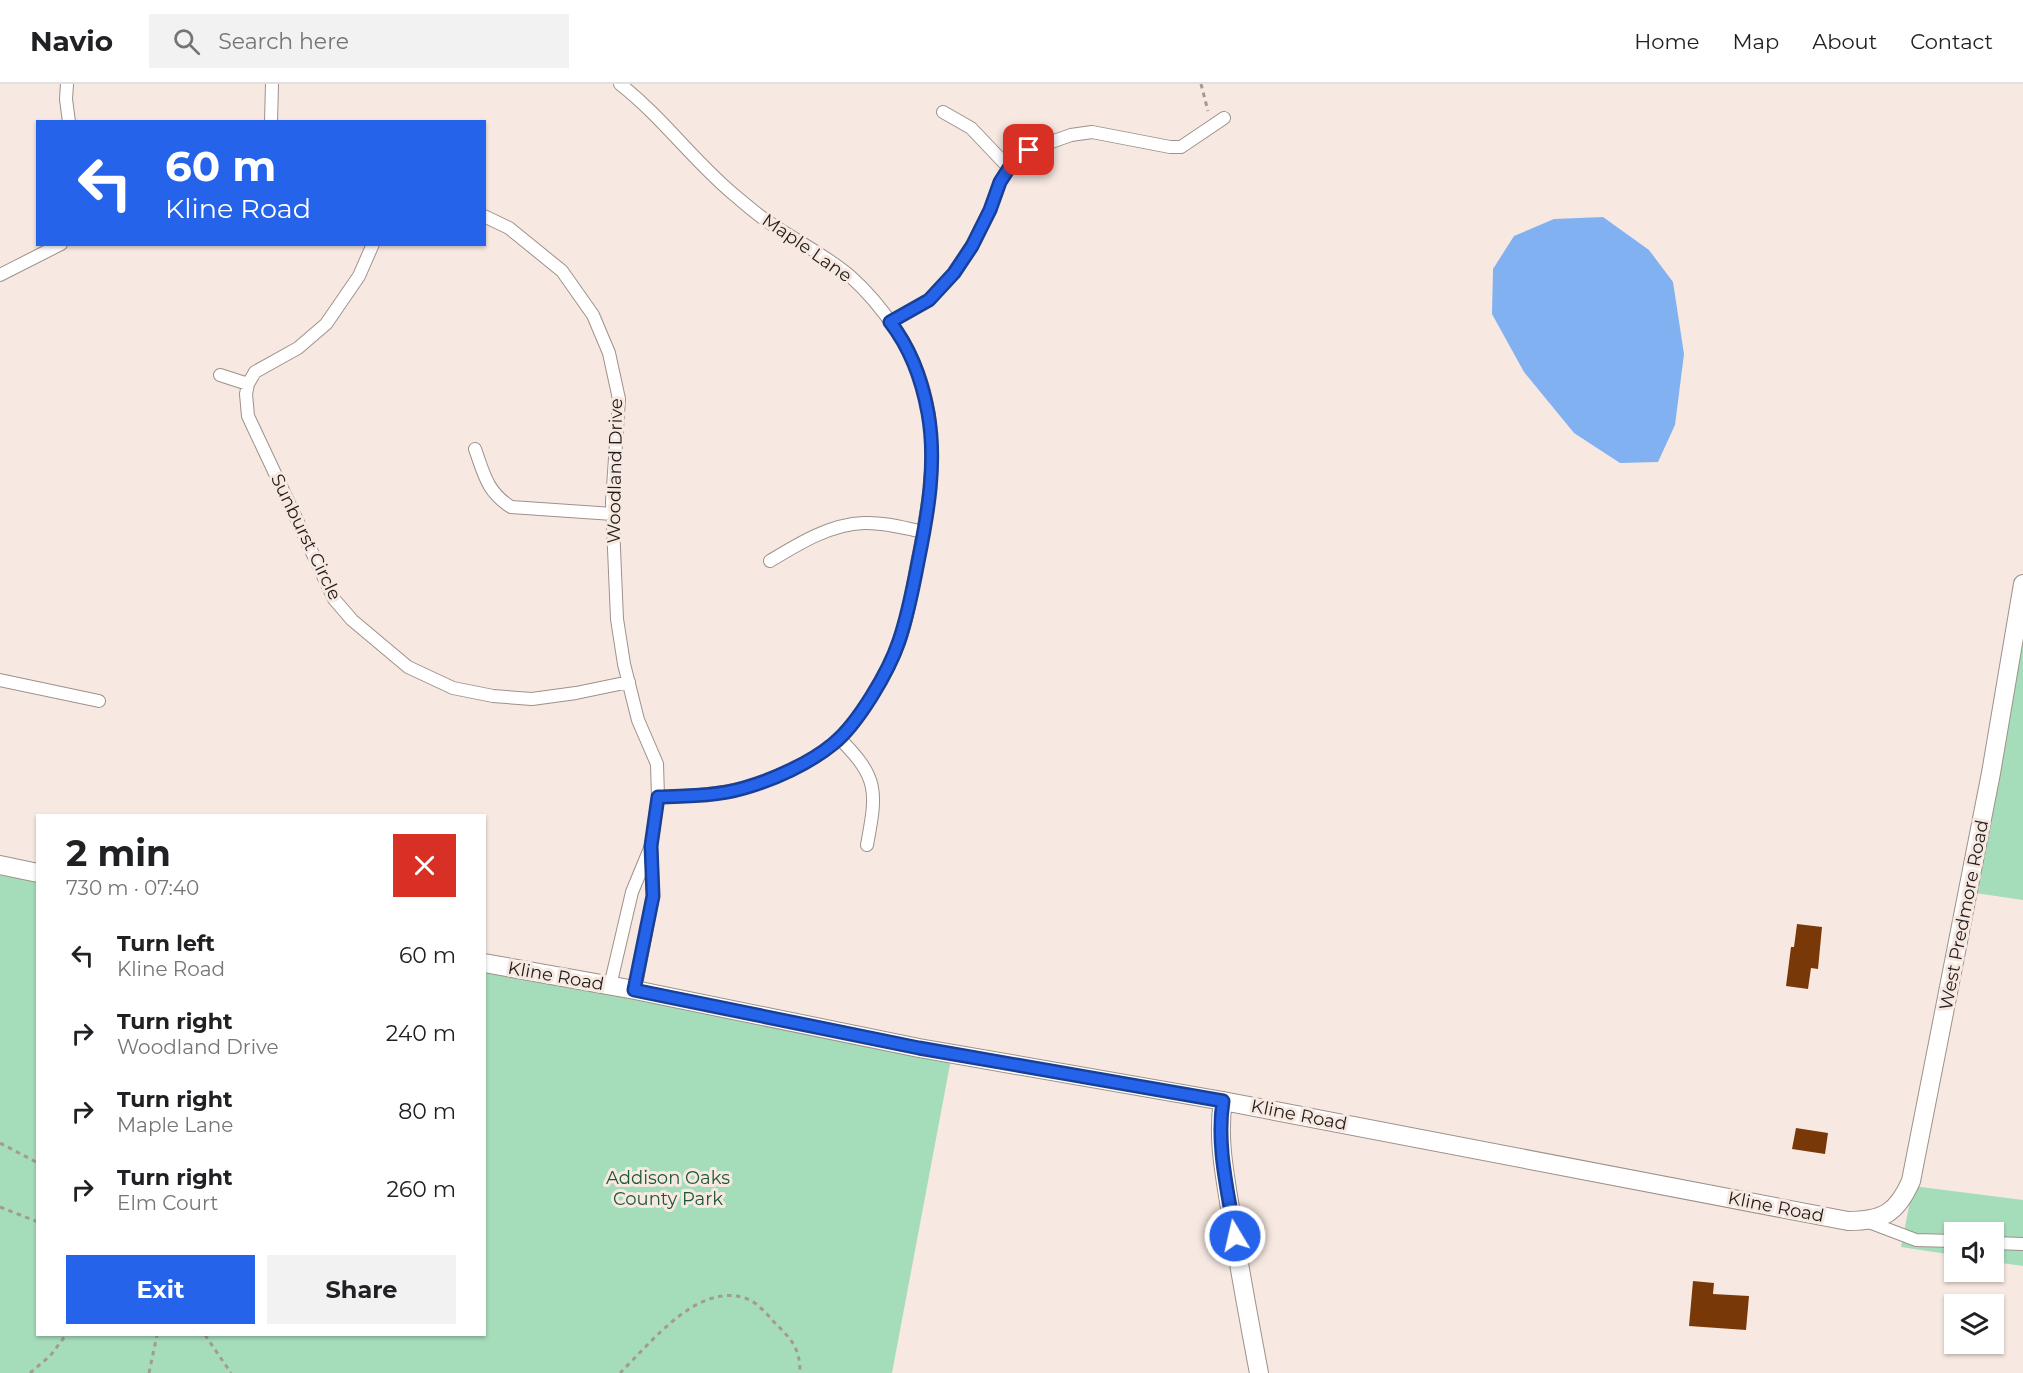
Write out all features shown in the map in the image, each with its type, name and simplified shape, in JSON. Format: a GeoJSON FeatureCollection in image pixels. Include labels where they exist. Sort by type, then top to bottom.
{"type":"FeatureCollection","features":[{"type":"Feature","properties":{"kind":"street"},"geometry":{"type":"LineString","coordinates":[[67,84],[69,120]]}},
{"type":"Feature","properties":{"kind":"street"},"geometry":{"type":"LineString","coordinates":[[272,84],[272,120]]}},
{"type":"Feature","properties":{"kind":"street","name":"Maple Lane"},"geometry":{"type":"LineString","coordinates":[[620,84],[672,132],[704,169],[767,221],[850,277],[897,332],[919,373],[929,415],[932,473],[924,532],[910,600],[898,643],[885,672],[860,714],[834,743],[799,766],[744,788],[704,794],[658,797]]}},
{"type":"Feature","properties":{"kind":"street"},"geometry":{"type":"LineString","coordinates":[[943,112],[971,128],[1009,168]]}},
{"type":"Feature","properties":{"kind":"street"},"geometry":{"type":"LineString","coordinates":[[890,322],[929,300],[954,273],[972,246],[990,210],[1000,182],[1009,168],[1029,150],[1071,135],[1092,132],[1170,147],[1181,147],[1224,118]]}},
{"type":"Feature","properties":{"kind":"street","name":"Woodland Drive"},"geometry":{"type":"LineString","coordinates":[[486,217],[509,228],[562,271],[593,315],[609,353],[618,399],[613,514],[617,619],[638,720],[657,764],[658,797],[651,846],[653,896],[634,990]]}},
{"type":"Feature","properties":{"kind":"street"},"geometry":{"type":"LineString","coordinates":[[0,275],[58,246]]}},
{"type":"Feature","properties":{"kind":"street"},"geometry":{"type":"LineString","coordinates":[[220,375],[248,384],[255,372],[298,348],[326,324],[359,276],[372,246]]}},
{"type":"Feature","properties":{"kind":"street","name":"Sunburst Circle"},"geometry":{"type":"LineString","coordinates":[[248,384],[246,394],[248,416],[334,599],[352,620],[408,667],[453,688],[493,696],[532,699],[629,682]]}},
{"type":"Feature","properties":{"kind":"street"},"geometry":{"type":"LineString","coordinates":[[475,449],[489,487],[499,500],[511,507],[613,514]]}},
{"type":"Feature","properties":{"kind":"street"},"geometry":{"type":"LineString","coordinates":[[770,561],[803,541],[837,528],[862,523],[887,524],[924,532]]}},
{"type":"Feature","properties":{"kind":"street","name":"West Predmore Road"},"geometry":{"type":"LineString","coordinates":[[1866,1221],[1892,1212],[1906,1193],[1911,1181],[1984,806],[2023,584]]}},
{"type":"Feature","properties":{"kind":"street"},"geometry":{"type":"LineString","coordinates":[[0,681],[99,701]]}},
{"type":"Feature","properties":{"kind":"street"},"geometry":{"type":"LineString","coordinates":[[839,738],[860,759],[870,779],[873,805],[867,845]]}},
{"type":"Feature","properties":{"kind":"street","name":"Woodland Drive"},"geometry":{"type":"LineString","coordinates":[[610,986],[632,892],[651,846]]}},
{"type":"Feature","properties":{"kind":"street"},"geometry":{"type":"LineString","coordinates":[[0,865],[36,873]]}},
{"type":"Feature","properties":{"kind":"street","name":"Kline Road"},"geometry":{"type":"LineString","coordinates":[[486,963],[634,990],[919,1048],[1223,1101],[1848,1221],[1866,1221]]}},
{"type":"Feature","properties":{"kind":"street"},"geometry":{"type":"LineString","coordinates":[[1223,1101],[1220,1123],[1221,1146],[1241,1280],[1259,1373]]}},
{"type":"Feature","properties":{"kind":"street"},"geometry":{"type":"LineString","coordinates":[[1866,1221],[1916,1240],[1944,1241]]}},
{"type":"Feature","properties":{"kind":"street"},"geometry":{"type":"LineString","coordinates":[[2004,1243],[2023,1244]]}},
{"type":"Feature","properties":{"kind":"path"},"geometry":{"type":"LineString","coordinates":[[1201,84],[1212,128]]}},
{"type":"Feature","properties":{"kind":"path"},"geometry":{"type":"LineString","coordinates":[[0,1143],[36,1162]]}},
{"type":"Feature","properties":{"kind":"path"},"geometry":{"type":"LineString","coordinates":[[0,1207],[36,1221]]}},
{"type":"Feature","properties":{"kind":"path"},"geometry":{"type":"LineString","coordinates":[[620,1373],[656,1336],[684,1312],[720,1296],[749,1300],[763,1310],[788,1334],[796,1347],[801,1373]]}},
{"type":"Feature","properties":{"kind":"path"},"geometry":{"type":"LineString","coordinates":[[30,1373],[50,1356],[65,1336]]}},
{"type":"Feature","properties":{"kind":"path"},"geometry":{"type":"LineString","coordinates":[[149,1373],[157,1336]]}},
{"type":"Feature","properties":{"kind":"path"},"geometry":{"type":"LineString","coordinates":[[206,1336],[231,1373]]}},
{"type":"Feature","properties":{"kind":"green space"},"geometry":{"type":"Polygon","coordinates":[[[2023,625],[2023,900],[1975,893],[2023,625]]]}},
{"type":"Feature","properties":{"kind":"green space","name":"Addison Oaks County Park"},"geometry":{"type":"Polygon","coordinates":[[[0,864],[36,872],[36,1336],[486,1336],[486,964],[951,1059],[892,1373],[0,1373],[0,864]]]}},
{"type":"Feature","properties":{"kind":"green space"},"geometry":{"type":"Polygon","coordinates":[[[1913,1186],[2023,1200],[2023,1266],[2004,1263],[2004,1222],[1944,1222],[1944,1253],[1901,1247],[1913,1186]]]}},
{"type":"Feature","properties":{"kind":"water"},"geometry":{"type":"Polygon","coordinates":[[[1603,217],[1649,250],[1673,282],[1684,354],[1675,425],[1658,462],[1620,463],[1574,433],[1524,372],[1492,314],[1493,269],[1514,236],[1554,219],[1603,217]]]}},
{"type":"Feature","properties":{"kind":"building"},"geometry":{"type":"Polygon","coordinates":[[[1797,924],[1822,927],[1818,969],[1811,968],[1808,989],[1786,986],[1791,947],[1794,947],[1797,924]]]}},
{"type":"Feature","properties":{"kind":"building"},"geometry":{"type":"Polygon","coordinates":[[[1796,1128],[1828,1133],[1825,1154],[1792,1149],[1796,1128]]]}},
{"type":"Feature","properties":{"kind":"building"},"geometry":{"type":"Polygon","coordinates":[[[1693,1281],[1714,1283],[1713,1294],[1749,1296],[1746,1330],[1689,1326],[1693,1281]]]}},
{"type":"Feature","properties":{"kind":"route"},"geometry":{"type":"LineString","coordinates":[[1029,150],[1009,168],[1000,182],[990,210],[972,246],[954,273],[929,300],[890,322],[919,373],[929,415],[932,473],[910,600],[898,643],[885,672],[860,714],[834,743],[799,766],[744,788],[704,794],[658,797],[651,846],[653,896],[634,990],[919,1048],[1223,1101],[1220,1123],[1221,1146],[1235,1236]]}}]}
